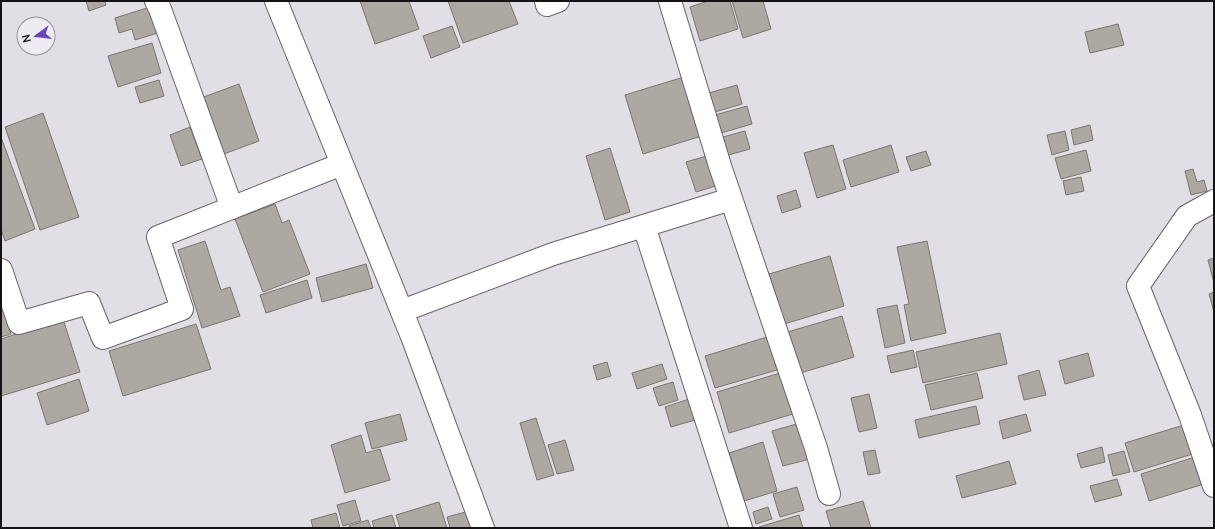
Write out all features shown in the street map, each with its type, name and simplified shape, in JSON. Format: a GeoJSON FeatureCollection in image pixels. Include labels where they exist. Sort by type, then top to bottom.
{"type":"FeatureCollection","features":[{"type":"Feature","properties":{"kind":"street"},"geometry":{"type":"LineString","coordinates":[[156,1],[163,16],[232,208]]}},
{"type":"Feature","properties":{"kind":"street"},"geometry":{"type":"LineString","coordinates":[[276,1],[402,311],[483,528]]}},
{"type":"Feature","properties":{"kind":"street"},"geometry":{"type":"LineString","coordinates":[[546,1],[547,5],[558,1]]}},
{"type":"Feature","properties":{"kind":"street"},"geometry":{"type":"LineString","coordinates":[[670,1],[731,199],[816,448],[829,494]]}},
{"type":"Feature","properties":{"kind":"street"},"geometry":{"type":"LineString","coordinates":[[1,270],[18,323],[89,303],[103,338],[182,309],[158,237],[342,164]]}},
{"type":"Feature","properties":{"kind":"street"},"geometry":{"type":"LineString","coordinates":[[402,311],[553,254],[731,199]]}},
{"type":"Feature","properties":{"kind":"street"},"geometry":{"type":"LineString","coordinates":[[1214,201],[1187,216],[1138,286],[1190,415],[1214,486]]}},
{"type":"Feature","properties":{"kind":"street"},"geometry":{"type":"LineString","coordinates":[[644,226],[742,528]]}},
{"type":"Feature","properties":{"kind":"building"},"geometry":{"type":"Polygon","coordinates":[[[86,1],[105,1],[106,5],[89,11],[86,1]]]}},
{"type":"Feature","properties":{"kind":"building"},"geometry":{"type":"Polygon","coordinates":[[[360,1],[409,1],[419,29],[375,44],[360,1]]]}},
{"type":"Feature","properties":{"kind":"building"},"geometry":{"type":"Polygon","coordinates":[[[448,1],[509,1],[518,24],[463,43],[448,1]]]}},
{"type":"Feature","properties":{"kind":"building"},"geometry":{"type":"Polygon","coordinates":[[[708,1],[730,1],[738,29],[700,41],[690,7],[708,1]]]}},
{"type":"Feature","properties":{"kind":"building"},"geometry":{"type":"Polygon","coordinates":[[[732,1],[763,1],[771,29],[743,38],[732,1]]]}},
{"type":"Feature","properties":{"kind":"building"},"geometry":{"type":"Polygon","coordinates":[[[150,7],[158,33],[135,40],[132,29],[119,33],[115,18],[150,7]]]}},
{"type":"Feature","properties":{"kind":"building"},"geometry":{"type":"Polygon","coordinates":[[[1118,24],[1124,45],[1090,53],[1085,32],[1118,24]]]}},
{"type":"Feature","properties":{"kind":"building"},"geometry":{"type":"Polygon","coordinates":[[[452,26],[460,47],[431,58],[423,36],[452,26]]]}},
{"type":"Feature","properties":{"kind":"building"},"geometry":{"type":"Polygon","coordinates":[[[152,43],[161,73],[118,87],[108,56],[152,43]]]}},
{"type":"Feature","properties":{"kind":"building"},"geometry":{"type":"Polygon","coordinates":[[[687,76],[705,135],[643,154],[625,95],[687,76]]]}},
{"type":"Feature","properties":{"kind":"building"},"geometry":{"type":"Polygon","coordinates":[[[159,80],[164,96],[140,103],[135,87],[159,80]]]}},
{"type":"Feature","properties":{"kind":"building"},"geometry":{"type":"Polygon","coordinates":[[[239,84],[259,141],[221,155],[201,98],[239,84]]]}},
{"type":"Feature","properties":{"kind":"building"},"geometry":{"type":"Polygon","coordinates":[[[737,85],[742,104],[715,112],[709,93],[737,85]]]}},
{"type":"Feature","properties":{"kind":"building"},"geometry":{"type":"Polygon","coordinates":[[[747,106],[752,124],[721,133],[715,115],[747,106]]]}},
{"type":"Feature","properties":{"kind":"building"},"geometry":{"type":"Polygon","coordinates":[[[43,113],[79,217],[40,230],[5,127],[43,113]]]}},
{"type":"Feature","properties":{"kind":"building"},"geometry":{"type":"Polygon","coordinates":[[[1090,125],[1093,140],[1074,145],[1071,130],[1090,125]]]}},
{"type":"Feature","properties":{"kind":"building"},"geometry":{"type":"Polygon","coordinates":[[[190,127],[202,159],[181,166],[170,135],[190,127]]]}},
{"type":"Feature","properties":{"kind":"building"},"geometry":{"type":"Polygon","coordinates":[[[745,131],[750,149],[725,156],[719,138],[745,131]]]}},
{"type":"Feature","properties":{"kind":"building"},"geometry":{"type":"Polygon","coordinates":[[[1065,131],[1069,150],[1052,155],[1047,135],[1065,131]]]}},
{"type":"Feature","properties":{"kind":"building"},"geometry":{"type":"Polygon","coordinates":[[[1,137],[35,229],[5,241],[1,229],[1,137]]]}},
{"type":"Feature","properties":{"kind":"building"},"geometry":{"type":"Polygon","coordinates":[[[833,145],[846,189],[817,198],[804,153],[833,145]]]}},
{"type":"Feature","properties":{"kind":"building"},"geometry":{"type":"Polygon","coordinates":[[[891,145],[899,172],[851,187],[843,160],[891,145]]]}},
{"type":"Feature","properties":{"kind":"building"},"geometry":{"type":"Polygon","coordinates":[[[610,148],[630,212],[605,220],[586,156],[610,148]]]}},
{"type":"Feature","properties":{"kind":"building"},"geometry":{"type":"Polygon","coordinates":[[[1086,150],[1091,171],[1061,179],[1055,158],[1086,150]]]}},
{"type":"Feature","properties":{"kind":"building"},"geometry":{"type":"Polygon","coordinates":[[[926,151],[931,165],[911,171],[906,157],[926,151]]]}},
{"type":"Feature","properties":{"kind":"building"},"geometry":{"type":"Polygon","coordinates":[[[710,155],[719,185],[696,192],[686,162],[710,155]]]}},
{"type":"Feature","properties":{"kind":"building"},"geometry":{"type":"Polygon","coordinates":[[[1193,169],[1197,182],[1204,180],[1207,191],[1191,195],[1185,171],[1193,169]]]}},
{"type":"Feature","properties":{"kind":"building"},"geometry":{"type":"Polygon","coordinates":[[[1081,177],[1084,191],[1066,195],[1063,181],[1081,177]]]}},
{"type":"Feature","properties":{"kind":"building"},"geometry":{"type":"Polygon","coordinates":[[[796,190],[801,207],[782,213],[777,196],[796,190]]]}},
{"type":"Feature","properties":{"kind":"building"},"geometry":{"type":"Polygon","coordinates":[[[275,204],[282,223],[289,220],[310,274],[263,292],[235,219],[275,204]]]}},
{"type":"Feature","properties":{"kind":"building"},"geometry":{"type":"Polygon","coordinates":[[[205,241],[221,290],[230,287],[240,316],[202,328],[178,250],[205,241]]]}},
{"type":"Feature","properties":{"kind":"building"},"geometry":{"type":"Polygon","coordinates":[[[927,241],[946,333],[911,341],[904,305],[909,304],[897,247],[927,241]]]}},
{"type":"Feature","properties":{"kind":"building"},"geometry":{"type":"Polygon","coordinates":[[[830,256],[844,306],[784,324],[769,274],[830,256]]]}},
{"type":"Feature","properties":{"kind":"building"},"geometry":{"type":"Polygon","coordinates":[[[1214,258],[1214,283],[1208,260],[1214,258]]]}},
{"type":"Feature","properties":{"kind":"building"},"geometry":{"type":"Polygon","coordinates":[[[366,264],[373,288],[322,302],[316,278],[366,264]]]}},
{"type":"Feature","properties":{"kind":"building"},"geometry":{"type":"Polygon","coordinates":[[[307,280],[312,298],[266,313],[260,295],[307,280]]]}},
{"type":"Feature","properties":{"kind":"building"},"geometry":{"type":"Polygon","coordinates":[[[1214,292],[1214,312],[1209,294],[1214,292]]]}},
{"type":"Feature","properties":{"kind":"building"},"geometry":{"type":"Polygon","coordinates":[[[1,300],[11,334],[1,337],[1,300]]]}},
{"type":"Feature","properties":{"kind":"building"},"geometry":{"type":"Polygon","coordinates":[[[897,305],[905,343],[885,348],[877,309],[897,305]]]}},
{"type":"Feature","properties":{"kind":"building"},"geometry":{"type":"Polygon","coordinates":[[[842,316],[854,357],[797,374],[784,333],[842,316]]]}},
{"type":"Feature","properties":{"kind":"building"},"geometry":{"type":"Polygon","coordinates":[[[63,319],[80,372],[1,396],[1,339],[63,319]]]}},
{"type":"Feature","properties":{"kind":"building"},"geometry":{"type":"Polygon","coordinates":[[[196,324],[211,369],[123,396],[109,351],[196,324]]]}},
{"type":"Feature","properties":{"kind":"building"},"geometry":{"type":"Polygon","coordinates":[[[1000,333],[1007,364],[923,383],[916,352],[1000,333]]]}},
{"type":"Feature","properties":{"kind":"building"},"geometry":{"type":"Polygon","coordinates":[[[767,337],[777,370],[715,388],[705,356],[767,337]]]}},
{"type":"Feature","properties":{"kind":"building"},"geometry":{"type":"Polygon","coordinates":[[[913,350],[917,367],[891,373],[887,356],[913,350]]]}},
{"type":"Feature","properties":{"kind":"building"},"geometry":{"type":"Polygon","coordinates":[[[1088,353],[1094,376],[1065,384],[1059,361],[1088,353]]]}},
{"type":"Feature","properties":{"kind":"building"},"geometry":{"type":"Polygon","coordinates":[[[607,362],[611,376],[597,380],[593,366],[607,362]]]}},
{"type":"Feature","properties":{"kind":"building"},"geometry":{"type":"Polygon","coordinates":[[[662,364],[667,379],[637,389],[632,373],[662,364]]]}},
{"type":"Feature","properties":{"kind":"building"},"geometry":{"type":"Polygon","coordinates":[[[1039,370],[1046,395],[1024,400],[1018,376],[1039,370]]]}},
{"type":"Feature","properties":{"kind":"building"},"geometry":{"type":"Polygon","coordinates":[[[780,373],[793,414],[729,433],[717,392],[780,373]]]}},
{"type":"Feature","properties":{"kind":"building"},"geometry":{"type":"Polygon","coordinates":[[[977,373],[983,398],[931,410],[925,385],[977,373]]]}},
{"type":"Feature","properties":{"kind":"building"},"geometry":{"type":"Polygon","coordinates":[[[79,379],[89,411],[47,425],[37,393],[79,379]]]}},
{"type":"Feature","properties":{"kind":"building"},"geometry":{"type":"Polygon","coordinates":[[[673,382],[678,400],[659,406],[653,388],[673,382]]]}},
{"type":"Feature","properties":{"kind":"building"},"geometry":{"type":"Polygon","coordinates":[[[869,394],[877,428],[859,432],[851,398],[869,394]]]}},
{"type":"Feature","properties":{"kind":"building"},"geometry":{"type":"Polygon","coordinates":[[[689,399],[695,420],[671,427],[665,407],[689,399]]]}},
{"type":"Feature","properties":{"kind":"building"},"geometry":{"type":"Polygon","coordinates":[[[976,406],[980,424],[919,438],[915,420],[976,406]]]}},
{"type":"Feature","properties":{"kind":"building"},"geometry":{"type":"Polygon","coordinates":[[[400,414],[407,440],[372,449],[365,423],[400,414]]]}},
{"type":"Feature","properties":{"kind":"building"},"geometry":{"type":"Polygon","coordinates":[[[1026,414],[1031,431],[1003,439],[999,421],[1026,414]]]}},
{"type":"Feature","properties":{"kind":"building"},"geometry":{"type":"Polygon","coordinates":[[[536,418],[554,475],[537,480],[520,423],[536,418]]]}},
{"type":"Feature","properties":{"kind":"building"},"geometry":{"type":"Polygon","coordinates":[[[800,423],[810,459],[783,466],[772,431],[800,423]]]}},
{"type":"Feature","properties":{"kind":"building"},"geometry":{"type":"Polygon","coordinates":[[[1187,424],[1196,453],[1134,472],[1125,443],[1187,424]]]}},
{"type":"Feature","properties":{"kind":"building"},"geometry":{"type":"Polygon","coordinates":[[[361,435],[366,453],[380,449],[390,480],[345,493],[331,445],[361,435]]]}},
{"type":"Feature","properties":{"kind":"building"},"geometry":{"type":"Polygon","coordinates":[[[565,440],[574,470],[557,474],[548,445],[565,440]]]}},
{"type":"Feature","properties":{"kind":"building"},"geometry":{"type":"Polygon","coordinates":[[[763,442],[777,491],[744,501],[729,453],[763,442]]]}},
{"type":"Feature","properties":{"kind":"building"},"geometry":{"type":"Polygon","coordinates":[[[1102,447],[1105,462],[1081,468],[1077,454],[1102,447]]]}},
{"type":"Feature","properties":{"kind":"building"},"geometry":{"type":"Polygon","coordinates":[[[875,450],[880,473],[868,475],[863,452],[875,450]]]}},
{"type":"Feature","properties":{"kind":"building"},"geometry":{"type":"Polygon","coordinates":[[[1124,451],[1130,472],[1113,476],[1108,455],[1124,451]]]}},
{"type":"Feature","properties":{"kind":"building"},"geometry":{"type":"Polygon","coordinates":[[[1195,457],[1204,484],[1149,501],[1141,474],[1195,457]]]}},
{"type":"Feature","properties":{"kind":"building"},"geometry":{"type":"Polygon","coordinates":[[[1009,461],[1016,484],[962,498],[956,476],[1009,461]]]}},
{"type":"Feature","properties":{"kind":"building"},"geometry":{"type":"Polygon","coordinates":[[[1117,479],[1122,495],[1095,502],[1090,486],[1117,479]]]}},
{"type":"Feature","properties":{"kind":"building"},"geometry":{"type":"Polygon","coordinates":[[[797,487],[804,510],[780,517],[773,494],[797,487]]]}},
{"type":"Feature","properties":{"kind":"building"},"geometry":{"type":"Polygon","coordinates":[[[355,500],[361,521],[343,526],[337,505],[355,500]]]}},
{"type":"Feature","properties":{"kind":"building"},"geometry":{"type":"Polygon","coordinates":[[[863,501],[871,528],[831,528],[826,511],[863,501]]]}},
{"type":"Feature","properties":{"kind":"building"},"geometry":{"type":"Polygon","coordinates":[[[439,502],[447,528],[400,528],[396,515],[439,502]]]}},
{"type":"Feature","properties":{"kind":"building"},"geometry":{"type":"Polygon","coordinates":[[[768,507],[772,519],[756,524],[753,512],[768,507]]]}},
{"type":"Feature","properties":{"kind":"building"},"geometry":{"type":"Polygon","coordinates":[[[469,511],[474,528],[450,528],[447,517],[469,511]]]}},
{"type":"Feature","properties":{"kind":"building"},"geometry":{"type":"Polygon","coordinates":[[[336,513],[340,528],[313,528],[311,520],[336,513]]]}},
{"type":"Feature","properties":{"kind":"building"},"geometry":{"type":"Polygon","coordinates":[[[392,515],[396,528],[374,528],[372,521],[392,515]]]}},
{"type":"Feature","properties":{"kind":"building"},"geometry":{"type":"Polygon","coordinates":[[[799,515],[803,528],[759,528],[759,527],[799,515]]]}},
{"type":"Feature","properties":{"kind":"building"},"geometry":{"type":"Polygon","coordinates":[[[368,520],[371,528],[350,528],[349,526],[368,520]]]}}]}
